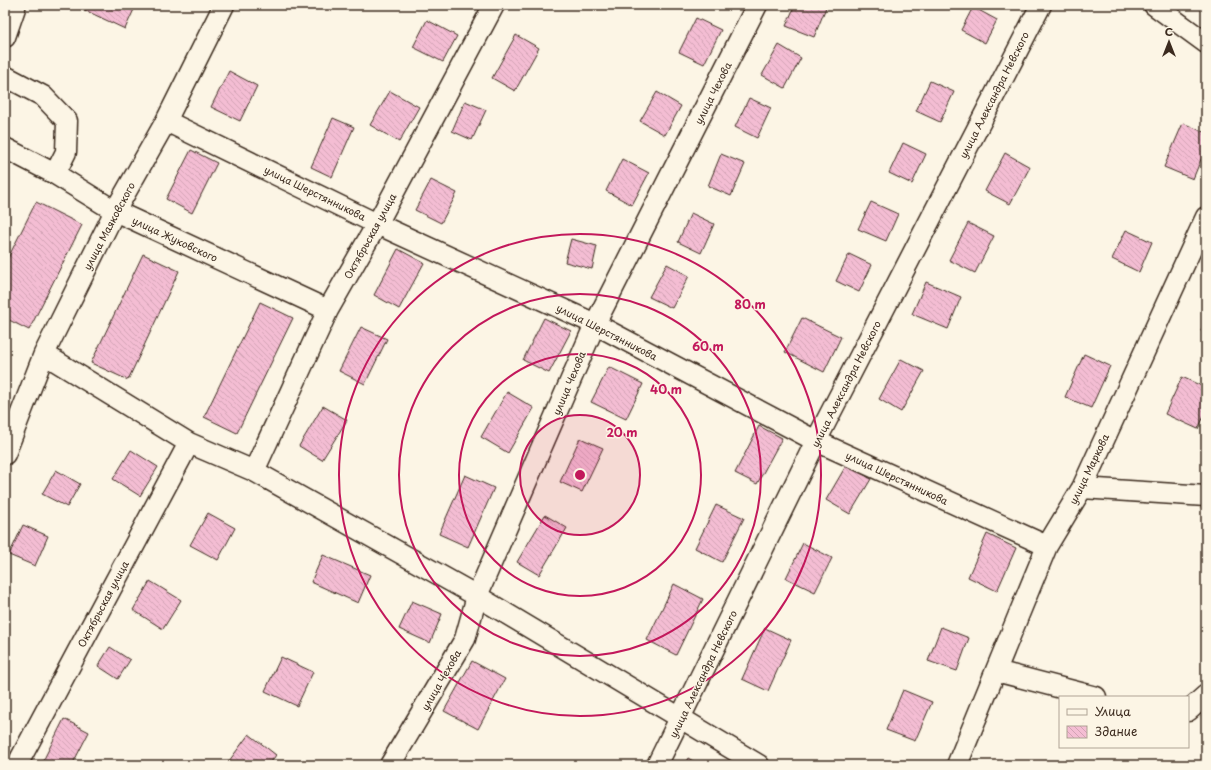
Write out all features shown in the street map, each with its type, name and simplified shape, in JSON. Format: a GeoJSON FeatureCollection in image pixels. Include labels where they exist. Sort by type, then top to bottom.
{"type":"FeatureCollection","features":[{"type":"Feature","properties":{"kind":"street","name":"улица Маяковского"},"geometry":{"type":"LineString","coordinates":[[5,454],[44,354],[115,211],[166,121],[224,5]]}},
{"type":"Feature","properties":{"kind":"street","name":"Октябрьская улица"},"geometry":{"type":"LineString","coordinates":[[254,471],[328,310],[378,224],[494,5]]}},
{"type":"Feature","properties":{"kind":"street","name":"улица Чехова"},"geometry":{"type":"LineString","coordinates":[[390,765],[465,639],[477,596],[595,324],[757,5]]}},
{"type":"Feature","properties":{"kind":"street","name":"улица Александра Невского"},"geometry":{"type":"LineString","coordinates":[[657,765],[681,720],[816,441],[1041,5]]}},
{"type":"Feature","properties":{"kind":"street"},"geometry":{"type":"LineString","coordinates":[[1154,5],[1206,43]]}},
{"type":"Feature","properties":{"kind":"street"},"geometry":{"type":"LineString","coordinates":[[5,36],[15,8]]}},
{"type":"Feature","properties":{"kind":"street"},"geometry":{"type":"LineString","coordinates":[[5,76],[43,96],[67,121],[66,152],[55,174]]}},
{"type":"Feature","properties":{"kind":"street","name":"улица Шерстянникова"},"geometry":{"type":"LineString","coordinates":[[166,121],[378,224],[595,324],[816,441],[1047,546]]}},
{"type":"Feature","properties":{"kind":"street","name":"улица Жуковского"},"geometry":{"type":"LineString","coordinates":[[5,148],[55,174],[115,211],[328,310]]}},
{"type":"Feature","properties":{"kind":"street","name":"улица Маркова"},"geometry":{"type":"LineString","coordinates":[[957,765],[1047,546],[1082,488],[1206,217]]}},
{"type":"Feature","properties":{"kind":"street"},"geometry":{"type":"LineString","coordinates":[[44,354],[188,443],[254,471],[477,596],[681,720],[759,765]]}},
{"type":"Feature","properties":{"kind":"street","name":"Октябрьская улица"},"geometry":{"type":"LineString","coordinates":[[17,765],[188,443]]}},
{"type":"Feature","properties":{"kind":"street"},"geometry":{"type":"LineString","coordinates":[[1082,488],[1206,496]]}},
{"type":"Feature","properties":{"kind":"street"},"geometry":{"type":"LineString","coordinates":[[996,671],[1092,696]]}},
{"type":"Feature","properties":{"kind":"street"},"geometry":{"type":"LineString","coordinates":[[1189,710],[1206,695]]}},
{"type":"Feature","properties":{"kind":"building"},"geometry":{"type":"Polygon","coordinates":[[[74,5],[136,5],[125,29],[74,5]]]}},
{"type":"Feature","properties":{"kind":"building"},"geometry":{"type":"Polygon","coordinates":[[[795,5],[827,5],[814,37],[786,26],[795,5]]]}},
{"type":"Feature","properties":{"kind":"building"},"geometry":{"type":"Polygon","coordinates":[[[973,7],[997,20],[985,43],[961,30],[973,7]]]}},
{"type":"Feature","properties":{"kind":"building"},"geometry":{"type":"Polygon","coordinates":[[[696,18],[721,30],[704,64],[679,52],[696,18]]]}},
{"type":"Feature","properties":{"kind":"building"},"geometry":{"type":"Polygon","coordinates":[[[427,20],[457,36],[443,62],[413,47],[427,20]]]}},
{"type":"Feature","properties":{"kind":"building"},"geometry":{"type":"Polygon","coordinates":[[[516,35],[539,48],[515,91],[492,78],[516,35]]]}},
{"type":"Feature","properties":{"kind":"building"},"geometry":{"type":"Polygon","coordinates":[[[779,45],[801,58],[785,88],[762,75],[779,45]]]}},
{"type":"Feature","properties":{"kind":"building"},"geometry":{"type":"Polygon","coordinates":[[[229,71],[257,86],[240,121],[211,107],[229,71]]]}},
{"type":"Feature","properties":{"kind":"building"},"geometry":{"type":"Polygon","coordinates":[[[930,81],[954,92],[940,122],[916,111],[930,81]]]}},
{"type":"Feature","properties":{"kind":"building"},"geometry":{"type":"Polygon","coordinates":[[[390,91],[419,107],[399,142],[370,125],[390,91]]]}},
{"type":"Feature","properties":{"kind":"building"},"geometry":{"type":"Polygon","coordinates":[[[657,92],[681,106],[665,135],[640,121],[657,92]]]}},
{"type":"Feature","properties":{"kind":"building"},"geometry":{"type":"Polygon","coordinates":[[[749,98],[771,108],[757,138],[735,127],[749,98]]]}},
{"type":"Feature","properties":{"kind":"building"},"geometry":{"type":"Polygon","coordinates":[[[465,101],[486,110],[472,140],[452,131],[465,101]]]}},
{"type":"Feature","properties":{"kind":"building"},"geometry":{"type":"Polygon","coordinates":[[[333,118],[354,127],[332,177],[311,167],[333,118]]]}},
{"type":"Feature","properties":{"kind":"building"},"geometry":{"type":"Polygon","coordinates":[[[1183,123],[1206,133],[1206,147],[1193,179],[1164,167],[1183,123]]]}},
{"type":"Feature","properties":{"kind":"building"},"geometry":{"type":"Polygon","coordinates":[[[903,143],[926,154],[912,184],[889,173],[903,143]]]}},
{"type":"Feature","properties":{"kind":"building"},"geometry":{"type":"Polygon","coordinates":[[[191,150],[217,163],[192,213],[166,199],[191,150]]]}},
{"type":"Feature","properties":{"kind":"building"},"geometry":{"type":"Polygon","coordinates":[[[1005,153],[1030,167],[1010,204],[985,191],[1005,153]]]}},
{"type":"Feature","properties":{"kind":"building"},"geometry":{"type":"Polygon","coordinates":[[[721,154],[745,164],[731,196],[708,186],[721,154]]]}},
{"type":"Feature","properties":{"kind":"building"},"geometry":{"type":"Polygon","coordinates":[[[622,159],[649,173],[632,205],[606,191],[622,159]]]}},
{"type":"Feature","properties":{"kind":"building"},"geometry":{"type":"Polygon","coordinates":[[[431,180],[457,193],[441,223],[415,210],[431,180]]]}},
{"type":"Feature","properties":{"kind":"building"},"geometry":{"type":"Polygon","coordinates":[[[36,202],[82,225],[29,330],[5,318],[5,264],[36,202]]]}},
{"type":"Feature","properties":{"kind":"building"},"geometry":{"type":"Polygon","coordinates":[[[871,202],[898,214],[886,241],[858,229],[871,202]]]}},
{"type":"Feature","properties":{"kind":"building"},"geometry":{"type":"Polygon","coordinates":[[[691,213],[714,224],[701,253],[678,242],[691,213]]]}},
{"type":"Feature","properties":{"kind":"building"},"geometry":{"type":"Polygon","coordinates":[[[968,223],[994,236],[975,273],[949,260],[968,223]]]}},
{"type":"Feature","properties":{"kind":"building"},"geometry":{"type":"Polygon","coordinates":[[[1126,230],[1152,242],[1139,272],[1112,259],[1126,230]]]}},
{"type":"Feature","properties":{"kind":"building"},"geometry":{"type":"Polygon","coordinates":[[[571,239],[597,246],[592,269],[565,262],[571,239]]]}},
{"type":"Feature","properties":{"kind":"building"},"geometry":{"type":"Polygon","coordinates":[[[398,249],[424,263],[399,309],[374,295],[398,249]]]}},
{"type":"Feature","properties":{"kind":"building"},"geometry":{"type":"Polygon","coordinates":[[[143,254],[179,271],[128,380],[91,363],[143,254]]]}},
{"type":"Feature","properties":{"kind":"building"},"geometry":{"type":"Polygon","coordinates":[[[849,254],[872,265],[859,292],[836,281],[849,254]]]}},
{"type":"Feature","properties":{"kind":"building"},"geometry":{"type":"Polygon","coordinates":[[[667,264],[689,276],[672,308],[649,297],[667,264]]]}},
{"type":"Feature","properties":{"kind":"building"},"geometry":{"type":"Polygon","coordinates":[[[926,282],[961,297],[948,329],[912,314],[926,282]]]}},
{"type":"Feature","properties":{"kind":"building"},"geometry":{"type":"Polygon","coordinates":[[[260,302],[293,318],[237,433],[204,417],[260,302]]]}},
{"type":"Feature","properties":{"kind":"building"},"geometry":{"type":"Polygon","coordinates":[[[544,318],[571,331],[549,373],[523,360],[544,318]]]}},
{"type":"Feature","properties":{"kind":"building"},"geometry":{"type":"Polygon","coordinates":[[[802,318],[841,337],[824,372],[785,352],[802,318]]]}},
{"type":"Feature","properties":{"kind":"building"},"geometry":{"type":"Polygon","coordinates":[[[1206,318],[1206,333],[1201,331],[1206,318]]]}},
{"type":"Feature","properties":{"kind":"building"},"geometry":{"type":"Polygon","coordinates":[[[361,327],[387,339],[365,384],[339,371],[361,327]]]}},
{"type":"Feature","properties":{"kind":"building"},"geometry":{"type":"Polygon","coordinates":[[[1084,354],[1110,366],[1091,408],[1065,397],[1084,354]]]}},
{"type":"Feature","properties":{"kind":"building"},"geometry":{"type":"Polygon","coordinates":[[[901,359],[924,371],[901,412],[879,399],[901,359]]]}},
{"type":"Feature","properties":{"kind":"building"},"geometry":{"type":"Polygon","coordinates":[[[609,367],[643,384],[626,419],[591,402],[609,367]]]}},
{"type":"Feature","properties":{"kind":"building"},"geometry":{"type":"Polygon","coordinates":[[[1182,377],[1206,388],[1206,412],[1198,429],[1165,414],[1182,377]]]}},
{"type":"Feature","properties":{"kind":"building"},"geometry":{"type":"Polygon","coordinates":[[[507,392],[534,408],[508,453],[481,437],[507,392]]]}},
{"type":"Feature","properties":{"kind":"building"},"geometry":{"type":"Polygon","coordinates":[[[323,406],[347,420],[322,460],[299,446],[323,406]]]}},
{"type":"Feature","properties":{"kind":"building"},"geometry":{"type":"Polygon","coordinates":[[[759,426],[782,438],[757,484],[735,473],[759,426]]]}},
{"type":"Feature","properties":{"kind":"building"},"geometry":{"type":"Polygon","coordinates":[[[580,438],[603,448],[582,492],[560,482],[580,438]]]}},
{"type":"Feature","properties":{"kind":"building"},"geometry":{"type":"Polygon","coordinates":[[[131,450],[158,467],[140,496],[113,479],[131,450]]]}},
{"type":"Feature","properties":{"kind":"building"},"geometry":{"type":"Polygon","coordinates":[[[847,464],[871,479],[850,514],[826,500],[847,464]]]}},
{"type":"Feature","properties":{"kind":"building"},"geometry":{"type":"Polygon","coordinates":[[[56,470],[80,484],[67,507],[42,494],[56,470]]]}},
{"type":"Feature","properties":{"kind":"building"},"geometry":{"type":"Polygon","coordinates":[[[465,475],[494,488],[468,547],[439,534],[465,475]]]}},
{"type":"Feature","properties":{"kind":"building"},"geometry":{"type":"Polygon","coordinates":[[[716,505],[744,518],[722,562],[695,548],[716,505]]]}},
{"type":"Feature","properties":{"kind":"building"},"geometry":{"type":"Polygon","coordinates":[[[208,513],[235,528],[218,560],[190,545],[208,513]]]}},
{"type":"Feature","properties":{"kind":"building"},"geometry":{"type":"Polygon","coordinates":[[[545,515],[567,528],[539,575],[517,562],[545,515]]]}},
{"type":"Feature","properties":{"kind":"building"},"geometry":{"type":"Polygon","coordinates":[[[23,525],[48,536],[35,566],[9,555],[23,525]]]}},
{"type":"Feature","properties":{"kind":"building"},"geometry":{"type":"Polygon","coordinates":[[[987,534],[1016,548],[997,591],[968,577],[987,534]]]}},
{"type":"Feature","properties":{"kind":"building"},"geometry":{"type":"Polygon","coordinates":[[[803,543],[832,558],[815,592],[786,578],[803,543]]]}},
{"type":"Feature","properties":{"kind":"building"},"geometry":{"type":"Polygon","coordinates":[[[323,555],[370,575],[358,603],[311,582],[323,555]]]}},
{"type":"Feature","properties":{"kind":"building"},"geometry":{"type":"Polygon","coordinates":[[[150,581],[181,600],[163,629],[133,610],[150,581]]]}},
{"type":"Feature","properties":{"kind":"building"},"geometry":{"type":"Polygon","coordinates":[[[674,584],[703,599],[676,655],[647,640],[674,584]]]}},
{"type":"Feature","properties":{"kind":"building"},"geometry":{"type":"Polygon","coordinates":[[[412,601],[442,614],[430,643],[399,629],[412,601]]]}},
{"type":"Feature","properties":{"kind":"building"},"geometry":{"type":"Polygon","coordinates":[[[941,627],[969,638],[957,671],[928,661],[941,627]]]}},
{"type":"Feature","properties":{"kind":"building"},"geometry":{"type":"Polygon","coordinates":[[[765,628],[791,640],[768,691],[742,679],[765,628]]]}},
{"type":"Feature","properties":{"kind":"building"},"geometry":{"type":"Polygon","coordinates":[[[110,647],[130,660],[118,679],[98,666],[110,647]]]}},
{"type":"Feature","properties":{"kind":"building"},"geometry":{"type":"Polygon","coordinates":[[[281,657],[313,672],[297,706],[265,691],[281,657]]]}},
{"type":"Feature","properties":{"kind":"building"},"geometry":{"type":"Polygon","coordinates":[[[472,661],[505,679],[478,729],[444,711],[472,661]]]}},
{"type":"Feature","properties":{"kind":"building"},"geometry":{"type":"Polygon","coordinates":[[[903,690],[932,702],[915,741],[886,730],[903,690]]]}},
{"type":"Feature","properties":{"kind":"building"},"geometry":{"type":"Polygon","coordinates":[[[64,719],[89,732],[72,765],[41,765],[64,719]]]}},
{"type":"Feature","properties":{"kind":"building"},"geometry":{"type":"Polygon","coordinates":[[[249,734],[276,755],[269,765],[234,765],[229,761],[249,734]]]}},
{"type":"Feature","properties":{"kind":"building"},"geometry":{"type":"Polygon","coordinates":[[[688,758],[700,765],[684,765],[688,758]]]}}]}
